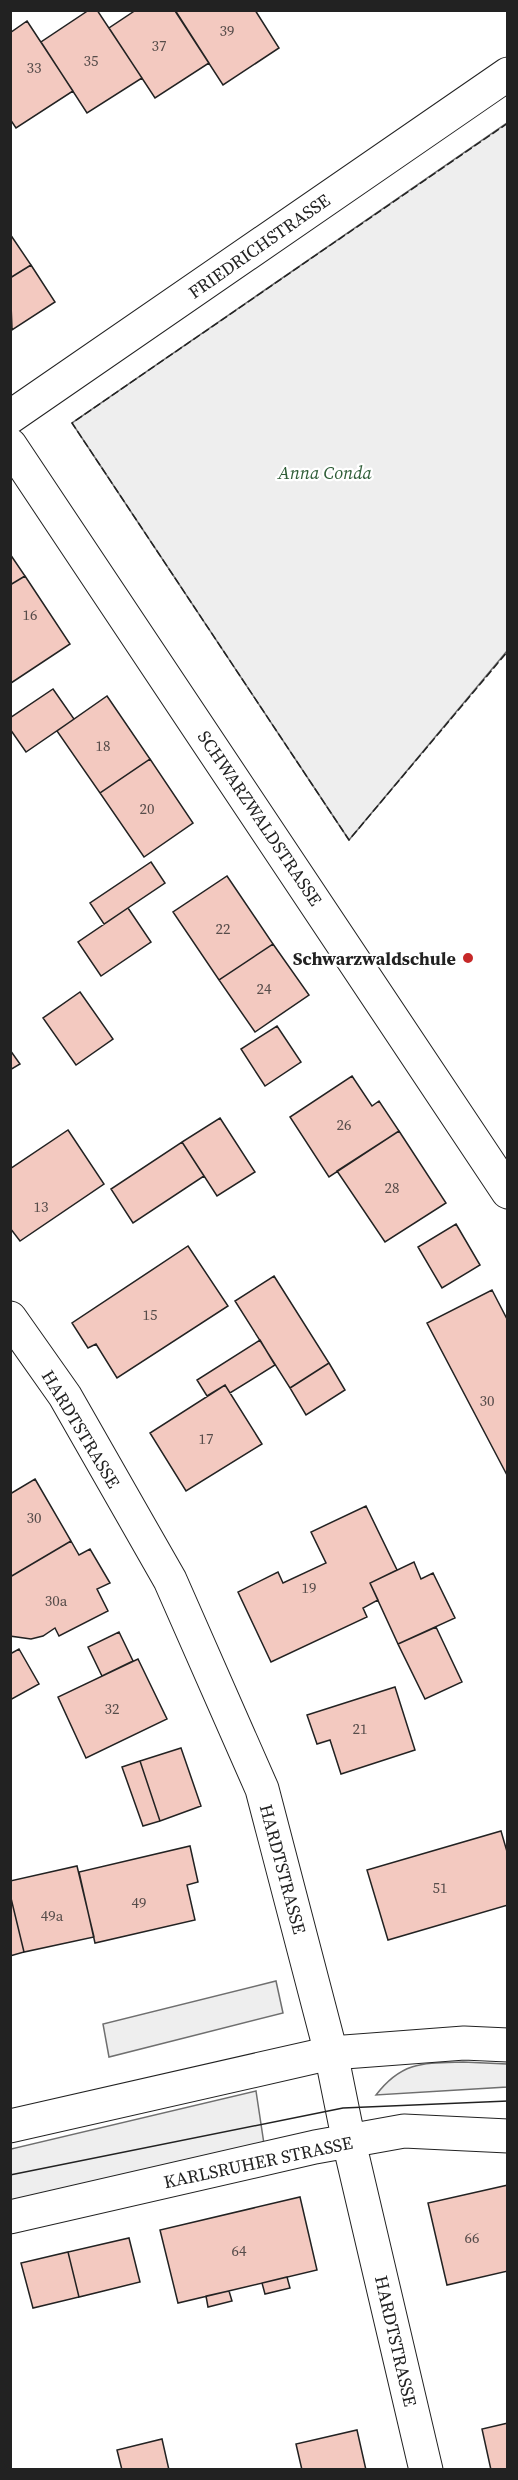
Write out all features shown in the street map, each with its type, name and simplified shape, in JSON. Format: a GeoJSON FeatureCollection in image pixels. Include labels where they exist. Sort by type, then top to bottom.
{"type":"FeatureCollection","features":[{"type":"Feature","properties":{"kind":"street","name":"FRIEDRICHSTRASSE"},"geometry":{"type":"LineString","coordinates":[[10,417],[507,74]]}},
{"type":"Feature","properties":{"kind":"street","name":"SCHWARZWALDSTRASSE"},"geometry":{"type":"LineString","coordinates":[[10,445],[507,1192]]}},
{"type":"Feature","properties":{"kind":"street","name":"HARDTSTRASSE"},"geometry":{"type":"LineString","coordinates":[[10,1318],[65,1396],[170,1580],[257,1779],[331,2053],[349,2142],[426,2469]]}},
{"type":"Feature","properties":{"kind":"street"},"geometry":{"type":"LineString","coordinates":[[10,2126],[331,2053],[464,2043],[507,2045]]}},
{"type":"Feature","properties":{"kind":"street","name":"KARLSRUHER STRASSE"},"geometry":{"type":"LineString","coordinates":[[10,2217],[306,2150],[404,2132],[507,2136]]}},
{"type":"Feature","properties":{"kind":"green space","name":"Anna Conda"},"geometry":{"type":"Polygon","coordinates":[[[507,123],[507,651],[349,840],[72,423],[507,123]]]}},
{"type":"Feature","properties":{"kind":"green space"},"geometry":{"type":"Polygon","coordinates":[[[276,1981],[283,2013],[109,2057],[103,2024],[276,1981]]]}},
{"type":"Feature","properties":{"kind":"green space"},"geometry":{"type":"Polygon","coordinates":[[[463,2062],[507,2064],[507,2087],[376,2095],[395,2076],[415,2066],[463,2062]]]}},
{"type":"Feature","properties":{"kind":"green space"},"geometry":{"type":"Polygon","coordinates":[[[256,2091],[264,2144],[11,2203],[11,2149],[256,2091]]]}},
{"type":"Feature","properties":{"kind":"building"},"geometry":{"type":"Polygon","coordinates":[[[89,10],[97,10],[142,78],[87,113],[41,42],[89,10]]]}},
{"type":"Feature","properties":{"kind":"building"},"geometry":{"type":"Polygon","coordinates":[[[136,10],[175,10],[209,63],[155,98],[109,28],[136,10]]]}},
{"type":"Feature","properties":{"kind":"building"},"geometry":{"type":"Polygon","coordinates":[[[255,10],[279,48],[223,85],[175,11],[255,10]]]}},
{"type":"Feature","properties":{"kind":"building"},"geometry":{"type":"Polygon","coordinates":[[[27,21],[73,91],[16,128],[10,119],[10,33],[27,21]]]}},
{"type":"Feature","properties":{"kind":"building"},"geometry":{"type":"Polygon","coordinates":[[[10,234],[31,265],[10,278],[10,234]]]}},
{"type":"Feature","properties":{"kind":"building"},"geometry":{"type":"Polygon","coordinates":[[[31,265],[55,302],[12,330],[10,278],[31,265]]]}},
{"type":"Feature","properties":{"kind":"building"},"geometry":{"type":"Polygon","coordinates":[[[10,554],[25,576],[10,585],[10,554]]]}},
{"type":"Feature","properties":{"kind":"building"},"geometry":{"type":"Polygon","coordinates":[[[25,576],[70,644],[11,683],[10,585],[25,576]]]}},
{"type":"Feature","properties":{"kind":"building"},"geometry":{"type":"Polygon","coordinates":[[[53,689],[74,719],[26,752],[10,729],[10,718],[53,689]]]}},
{"type":"Feature","properties":{"kind":"building"},"geometry":{"type":"Polygon","coordinates":[[[107,696],[150,759],[100,793],[57,731],[107,696]]]}},
{"type":"Feature","properties":{"kind":"building"},"geometry":{"type":"Polygon","coordinates":[[[150,759],[193,823],[144,857],[100,793],[150,759]]]}},
{"type":"Feature","properties":{"kind":"building"},"geometry":{"type":"Polygon","coordinates":[[[151,862],[165,883],[104,924],[90,903],[151,862]]]}},
{"type":"Feature","properties":{"kind":"building"},"geometry":{"type":"Polygon","coordinates":[[[227,876],[273,944],[219,980],[173,912],[227,876]]]}},
{"type":"Feature","properties":{"kind":"building"},"geometry":{"type":"Polygon","coordinates":[[[128,908],[151,942],[101,976],[78,942],[128,908]]]}},
{"type":"Feature","properties":{"kind":"building"},"geometry":{"type":"Polygon","coordinates":[[[273,944],[309,995],[255,1032],[219,980],[273,944]]]}},
{"type":"Feature","properties":{"kind":"building"},"geometry":{"type":"Polygon","coordinates":[[[80,992],[113,1039],[76,1065],[43,1018],[80,992]]]}},
{"type":"Feature","properties":{"kind":"building"},"geometry":{"type":"Polygon","coordinates":[[[277,1026],[301,1062],[265,1086],[241,1049],[277,1026]]]}},
{"type":"Feature","properties":{"kind":"building"},"geometry":{"type":"Polygon","coordinates":[[[10,1050],[20,1064],[10,1070],[10,1050]]]}},
{"type":"Feature","properties":{"kind":"building"},"geometry":{"type":"Polygon","coordinates":[[[352,1076],[372,1106],[379,1101],[399,1131],[329,1177],[290,1117],[352,1076]]]}},
{"type":"Feature","properties":{"kind":"building"},"geometry":{"type":"Polygon","coordinates":[[[220,1118],[255,1172],[217,1196],[182,1142],[220,1118]]]}},
{"type":"Feature","properties":{"kind":"building"},"geometry":{"type":"Polygon","coordinates":[[[68,1130],[104,1184],[20,1241],[10,1228],[10,1169],[68,1130]]]}},
{"type":"Feature","properties":{"kind":"building"},"geometry":{"type":"Polygon","coordinates":[[[399,1131],[446,1203],[385,1242],[337,1171],[399,1131]]]}},
{"type":"Feature","properties":{"kind":"building"},"geometry":{"type":"Polygon","coordinates":[[[182,1142],[204,1176],[133,1223],[111,1189],[182,1142]]]}},
{"type":"Feature","properties":{"kind":"building"},"geometry":{"type":"Polygon","coordinates":[[[456,1224],[480,1265],[442,1288],[418,1247],[456,1224]]]}},
{"type":"Feature","properties":{"kind":"building"},"geometry":{"type":"Polygon","coordinates":[[[188,1246],[228,1306],[117,1378],[96,1344],[88,1348],[72,1323],[188,1246]]]}},
{"type":"Feature","properties":{"kind":"building"},"geometry":{"type":"Polygon","coordinates":[[[274,1276],[329,1363],[290,1388],[235,1301],[274,1276]]]}},
{"type":"Feature","properties":{"kind":"building"},"geometry":{"type":"Polygon","coordinates":[[[492,1290],[508,1321],[508,1477],[427,1323],[492,1290]]]}},
{"type":"Feature","properties":{"kind":"building"},"geometry":{"type":"Polygon","coordinates":[[[260,1340],[275,1365],[230,1393],[225,1385],[207,1396],[197,1380],[260,1340]]]}},
{"type":"Feature","properties":{"kind":"building"},"geometry":{"type":"Polygon","coordinates":[[[329,1363],[345,1390],[306,1415],[290,1388],[329,1363]]]}},
{"type":"Feature","properties":{"kind":"building"},"geometry":{"type":"Polygon","coordinates":[[[225,1385],[262,1444],[186,1491],[150,1433],[225,1385]]]}},
{"type":"Feature","properties":{"kind":"building"},"geometry":{"type":"Polygon","coordinates":[[[35,1479],[71,1541],[10,1577],[10,1494],[35,1479]]]}},
{"type":"Feature","properties":{"kind":"building"},"geometry":{"type":"Polygon","coordinates":[[[366,1506],[397,1570],[370,1583],[378,1600],[363,1608],[367,1617],[271,1662],[238,1592],[278,1572],[283,1583],[326,1563],[311,1532],[366,1506]]]}},
{"type":"Feature","properties":{"kind":"building"},"geometry":{"type":"Polygon","coordinates":[[[71,1541],[79,1555],[90,1549],[110,1583],[97,1589],[108,1611],[59,1636],[55,1628],[43,1636],[31,1639],[10,1636],[10,1577],[71,1541]]]}},
{"type":"Feature","properties":{"kind":"building"},"geometry":{"type":"Polygon","coordinates":[[[414,1562],[421,1579],[433,1573],[455,1618],[398,1644],[370,1583],[414,1562]]]}},
{"type":"Feature","properties":{"kind":"building"},"geometry":{"type":"Polygon","coordinates":[[[436,1627],[462,1682],[425,1699],[398,1644],[436,1627]]]}},
{"type":"Feature","properties":{"kind":"building"},"geometry":{"type":"Polygon","coordinates":[[[119,1632],[133,1661],[102,1676],[88,1647],[119,1632]]]}},
{"type":"Feature","properties":{"kind":"building"},"geometry":{"type":"Polygon","coordinates":[[[19,1649],[39,1684],[10,1700],[10,1654],[19,1649]]]}},
{"type":"Feature","properties":{"kind":"building"},"geometry":{"type":"Polygon","coordinates":[[[138,1659],[167,1719],[86,1758],[58,1697],[138,1659]]]}},
{"type":"Feature","properties":{"kind":"building"},"geometry":{"type":"Polygon","coordinates":[[[395,1687],[415,1750],[341,1774],[330,1740],[317,1744],[307,1715],[395,1687]]]}},
{"type":"Feature","properties":{"kind":"building"},"geometry":{"type":"Polygon","coordinates":[[[181,1748],[201,1806],[160,1821],[140,1761],[181,1748]]]}},
{"type":"Feature","properties":{"kind":"building"},"geometry":{"type":"Polygon","coordinates":[[[140,1761],[160,1821],[143,1826],[122,1767],[140,1761]]]}},
{"type":"Feature","properties":{"kind":"building"},"geometry":{"type":"Polygon","coordinates":[[[501,1831],[508,1855],[508,1905],[388,1940],[367,1870],[501,1831]]]}},
{"type":"Feature","properties":{"kind":"building"},"geometry":{"type":"Polygon","coordinates":[[[190,1846],[198,1882],[187,1885],[195,1920],[95,1943],[79,1872],[190,1846]]]}},
{"type":"Feature","properties":{"kind":"building"},"geometry":{"type":"Polygon","coordinates":[[[77,1866],[94,1937],[24,1952],[10,1894],[10,1881],[77,1866]]]}},
{"type":"Feature","properties":{"kind":"building"},"geometry":{"type":"Polygon","coordinates":[[[10,1894],[24,1952],[10,1956],[10,1894]]]}},
{"type":"Feature","properties":{"kind":"building"},"geometry":{"type":"Polygon","coordinates":[[[508,2185],[508,2271],[447,2285],[428,2203],[508,2185]]]}},
{"type":"Feature","properties":{"kind":"building"},"geometry":{"type":"Polygon","coordinates":[[[300,2197],[317,2270],[178,2303],[160,2230],[300,2197]]]}},
{"type":"Feature","properties":{"kind":"building"},"geometry":{"type":"Polygon","coordinates":[[[129,2238],[140,2282],[79,2297],[68,2252],[129,2238]]]}},
{"type":"Feature","properties":{"kind":"building"},"geometry":{"type":"Polygon","coordinates":[[[68,2252],[79,2297],[33,2308],[21,2263],[68,2252]]]}},
{"type":"Feature","properties":{"kind":"building"},"geometry":{"type":"Polygon","coordinates":[[[287,2277],[290,2288],[265,2294],[262,2283],[287,2277]]]}},
{"type":"Feature","properties":{"kind":"building"},"geometry":{"type":"Polygon","coordinates":[[[229,2291],[232,2301],[208,2307],[206,2296],[229,2291]]]}},
{"type":"Feature","properties":{"kind":"building"},"geometry":{"type":"Polygon","coordinates":[[[508,2423],[508,2470],[491,2470],[482,2429],[508,2423]]]}},
{"type":"Feature","properties":{"kind":"building"},"geometry":{"type":"Polygon","coordinates":[[[357,2430],[366,2470],[302,2470],[296,2444],[357,2430]]]}},
{"type":"Feature","properties":{"kind":"building"},"geometry":{"type":"Polygon","coordinates":[[[162,2439],[169,2470],[122,2470],[117,2450],[162,2439]]]}},
{"type":"Feature","properties":{"kind":"tram line"},"geometry":{"type":"LineString","coordinates":[[10,2175],[343,2108],[508,2101]]}},
{"type":"Feature","properties":{"kind":"fence"},"geometry":{"type":"LineString","coordinates":[[508,123],[72,423],[349,840],[508,651]]}},
{"type":"Feature","properties":{"kind":"place","name":"Schwarzwaldschule"},"geometry":{"type":"Point","coordinates":[468,958]}}]}
